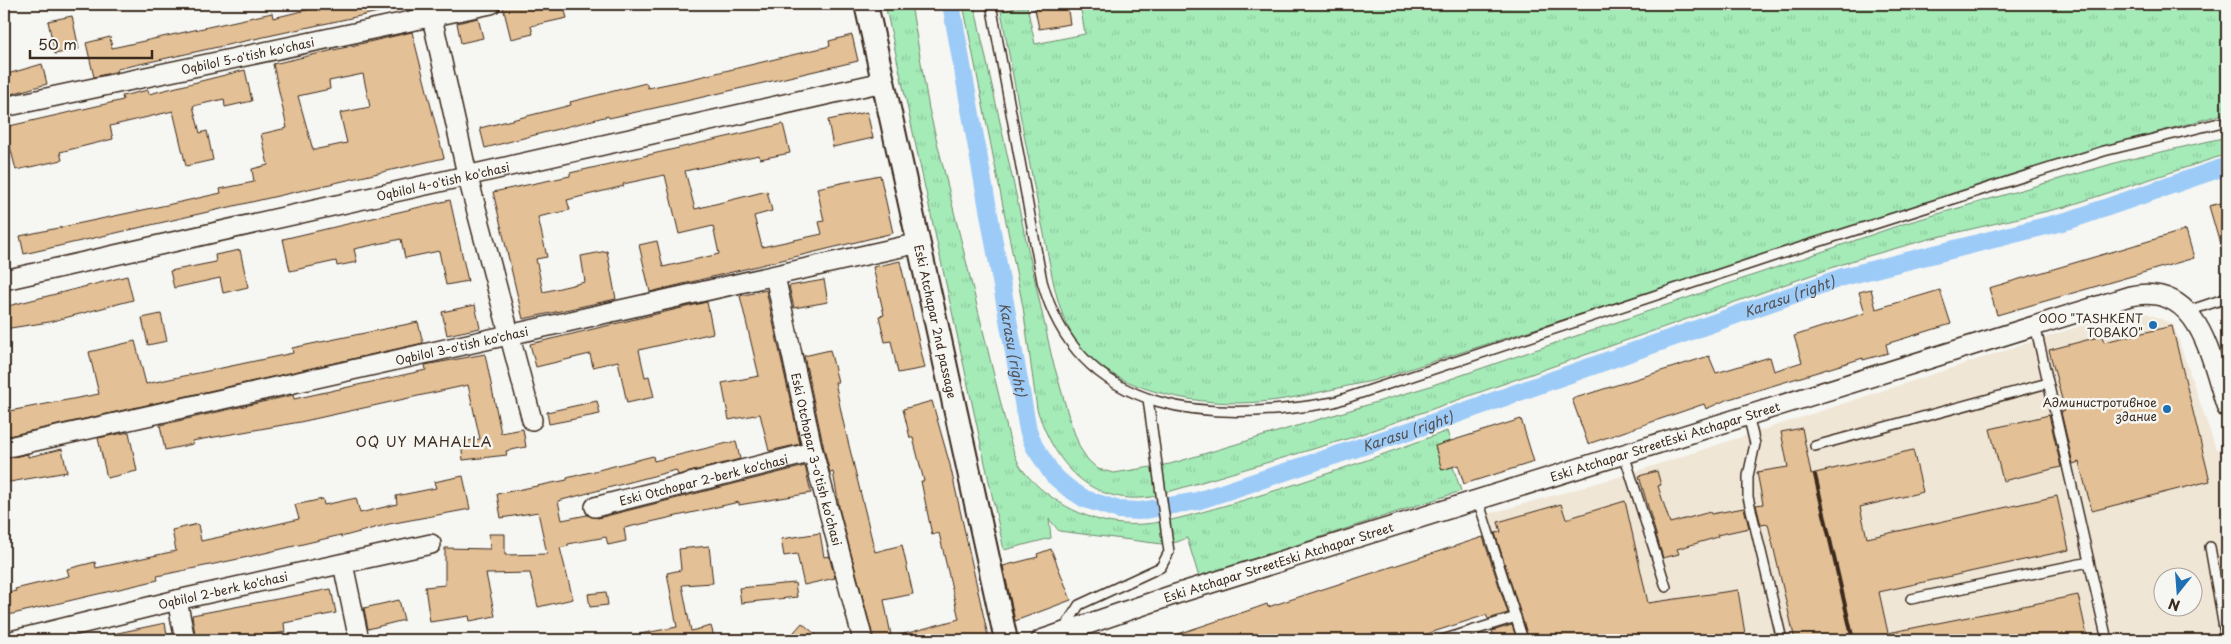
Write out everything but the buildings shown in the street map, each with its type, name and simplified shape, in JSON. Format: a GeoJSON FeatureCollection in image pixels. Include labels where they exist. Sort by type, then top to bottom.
{"type":"FeatureCollection","features":[{"type":"Feature","properties":{"kind":"street","name":"Oqbilol 5-o'tish ko'chasi"},"geometry":{"type":"LineString","coordinates":[[4,107],[431,11],[490,4]]}},
{"type":"Feature","properties":{"kind":"street","name":"Eski Atchapar 2nd passage"},"geometry":{"type":"LineString","coordinates":[[866,4],[1006,640]]}},
{"type":"Feature","properties":{"kind":"street"},"geometry":{"type":"LineString","coordinates":[[431,11],[467,174],[532,420]]}},
{"type":"Feature","properties":{"kind":"street","name":"Oqbilol 4-o'tish ko'chasi"},"geometry":{"type":"LineString","coordinates":[[4,280],[467,174],[883,82]]}},
{"type":"Feature","properties":{"kind":"street","name":"Oqbilol 3-o'tish ko'chasi"},"geometry":{"type":"LineString","coordinates":[[4,448],[919,243]]}},
{"type":"Feature","properties":{"kind":"street","name":"Eski Otchopar 3-o'tish ko'chasi"},"geometry":{"type":"LineString","coordinates":[[775,276],[814,452],[863,640]]}},
{"type":"Feature","properties":{"kind":"street","name":"Eski Atchapar StreetEski Atchapar Street"},"geometry":{"type":"LineString","coordinates":[[1041,640],[1176,594],[2138,294],[2154,294],[2168,298],[2188,311],[2198,326],[2227,408]]}},
{"type":"Feature","properties":{"kind":"street","name":"Eski Otchopar 2-berk ko'chasi"},"geometry":{"type":"LineString","coordinates":[[595,507],[814,452]]}},
{"type":"Feature","properties":{"kind":"street","name":"Oqbilol 2-berk ko'chasi"},"geometry":{"type":"LineString","coordinates":[[15,640],[176,600],[431,544]]}},
{"type":"Feature","properties":{"kind":"street"},"geometry":{"type":"LineString","coordinates":[[344,564],[359,640]]}},
{"type":"Feature","properties":{"kind":"street"},"geometry":{"type":"LineString","coordinates":[[176,600],[185,640]]}},
{"type":"Feature","properties":{"kind":"lane"},"geometry":{"type":"LineString","coordinates":[[992,4],[1042,281],[1051,309],[1072,344],[1092,367],[1125,390],[1148,399],[1190,407],[1250,412],[1280,411],[1334,402],[1777,254],[2095,154],[2227,121]]}},
{"type":"Feature","properties":{"kind":"lane"},"geometry":{"type":"LineString","coordinates":[[2188,311],[2227,298]]}},
{"type":"Feature","properties":{"kind":"lane"},"geometry":{"type":"LineString","coordinates":[[2035,326],[2107,640]]}},
{"type":"Feature","properties":{"kind":"lane"},"geometry":{"type":"LineString","coordinates":[[1815,446],[2048,382]]}},
{"type":"Feature","properties":{"kind":"lane"},"geometry":{"type":"LineString","coordinates":[[1062,634],[1080,605],[1161,567],[1169,552],[1170,543],[1148,399]]}},
{"type":"Feature","properties":{"kind":"lane"},"geometry":{"type":"LineString","coordinates":[[1748,415],[1755,444],[1748,476],[1748,497],[1782,640]]}},
{"type":"Feature","properties":{"kind":"lane"},"geometry":{"type":"LineString","coordinates":[[1624,454],[1666,587]]}},
{"type":"Feature","properties":{"kind":"lane"},"geometry":{"type":"LineString","coordinates":[[1478,500],[1523,640]]}},
{"type":"Feature","properties":{"kind":"lane"},"geometry":{"type":"LineString","coordinates":[[2210,547],[2223,600],[2226,640]]}},
{"type":"Feature","properties":{"kind":"lane"},"geometry":{"type":"LineString","coordinates":[[1911,599],[2089,562]]}},
{"type":"Feature","properties":{"kind":"lane"},"geometry":{"type":"LineString","coordinates":[[1442,640],[1516,617]]}},
{"type":"Feature","properties":{"kind":"shaded area"},"geometry":{"type":"Polygon","coordinates":[[[2135,308],[2173,324],[2216,449],[2227,447],[2227,640],[1519,640],[1481,516],[1622,476],[2135,308]]]}},
{"type":"Feature","properties":{"kind":"green space"},"geometry":{"type":"Polygon","coordinates":[[[885,4],[911,4],[929,109],[1009,437],[1020,466],[1040,488],[1065,506],[1094,518],[1123,524],[1149,524],[1189,516],[1282,488],[1365,461],[1447,431],[1450,441],[1435,446],[1442,470],[1453,467],[1461,491],[1199,577],[1187,538],[1177,542],[1162,544],[1059,531],[1049,519],[1051,538],[1004,550],[885,4]]]}},
{"type":"Feature","properties":{"kind":"green space"},"geometry":{"type":"Polygon","coordinates":[[[963,4],[974,4],[1052,358],[1070,421],[1080,448],[1088,460],[1098,469],[1114,473],[1170,464],[1427,387],[1903,224],[2122,161],[2227,137],[2227,154],[2065,207],[1929,239],[1854,260],[1350,438],[1151,497],[1129,498],[1109,495],[1092,487],[1077,476],[1064,463],[1053,446],[1037,409],[1023,307],[963,4]]]}},
{"type":"Feature","properties":{"kind":"green space"},"geometry":{"type":"Polygon","coordinates":[[[1080,4],[2227,4],[2227,113],[2089,151],[1372,381],[1274,401],[1214,402],[1163,394],[1116,376],[1097,363],[1081,348],[1073,336],[1060,308],[1032,178],[1001,11],[1027,6],[1035,44],[1085,34],[1080,4]]]}},
{"type":"Feature","properties":{"kind":"waterway","name":"Karasu (right)"},"geometry":{"type":"LineString","coordinates":[[951,4],[1028,430],[1034,446],[1053,475],[1085,499],[1119,510],[1140,511],[1197,501],[1412,430],[1843,277],[2070,220],[2227,166]]}},
{"type":"Feature","properties":{"kind":"railway"},"geometry":{"type":"LineString","coordinates":[[1815,475],[1853,640]]}},
{"type":"Feature","properties":{"kind":"place","name":"OOO \"TASHKENT TOBAKO\""},"geometry":{"type":"Point","coordinates":[2153,325]}},
{"type":"Feature","properties":{"kind":"place","name":"Администротивное здание"},"geometry":{"type":"Point","coordinates":[2167,409]}},
{"type":"Feature","properties":{"kind":"district","name":"OQ UY MAHALLA"},"geometry":{"type":"Point","coordinates":[424,441]}}]}
